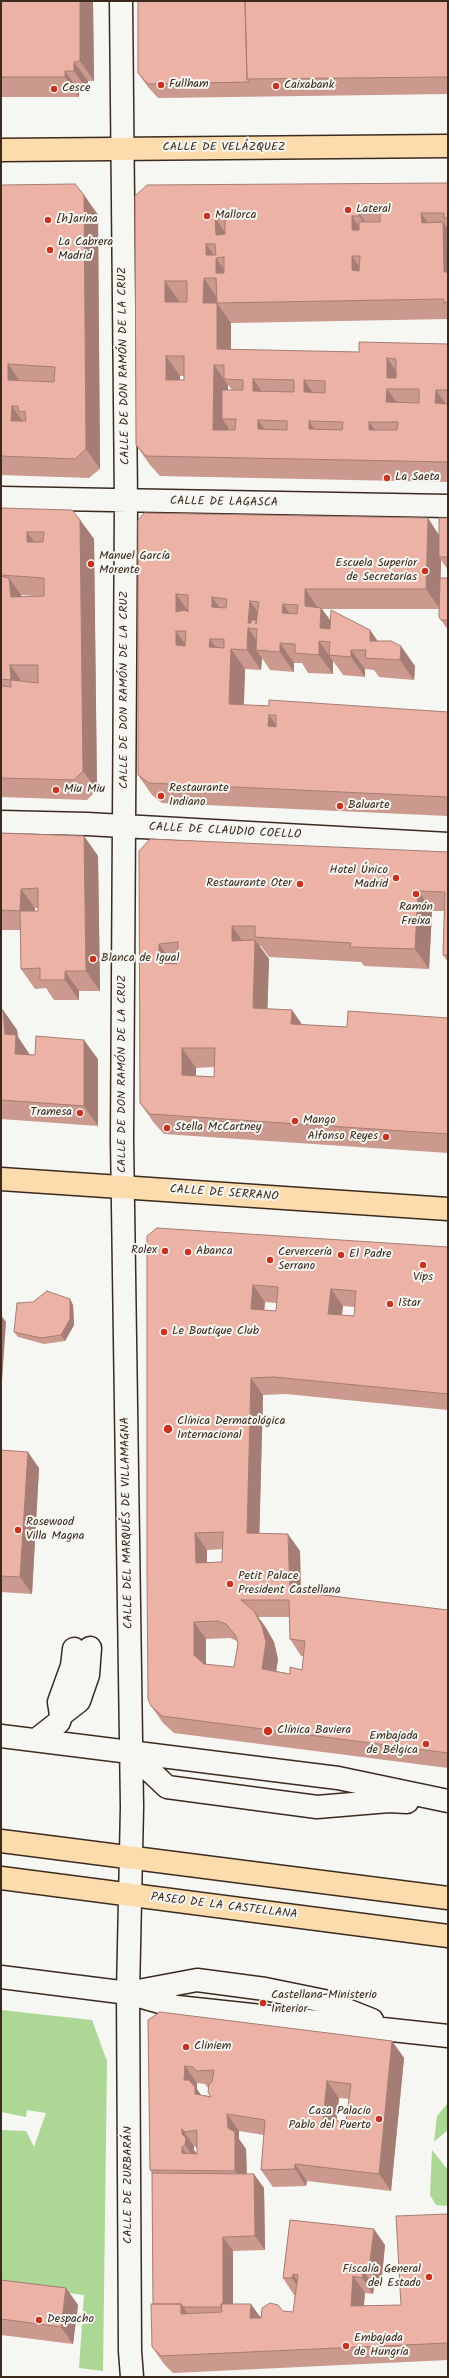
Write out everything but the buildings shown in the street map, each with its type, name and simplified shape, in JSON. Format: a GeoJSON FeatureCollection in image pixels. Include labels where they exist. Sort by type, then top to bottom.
{"type":"FeatureCollection","features":[{"type":"Feature","properties":{"kind":"main road","name":"CALLE DE VELÁZQUEZ"},"geometry":{"type":"LineString","coordinates":[[1,150],[448,146]]}},
{"type":"Feature","properties":{"kind":"main road","name":"CALLE DE SERRANO"},"geometry":{"type":"LineString","coordinates":[[1,1179],[448,1209]]}},
{"type":"Feature","properties":{"kind":"main road"},"geometry":{"type":"LineString","coordinates":[[1,1841],[448,1898]]}},
{"type":"Feature","properties":{"kind":"main road","name":"PASEO DE LA CASTELLANA"},"geometry":{"type":"LineString","coordinates":[[1,1878],[448,1936]]}},
{"type":"Feature","properties":{"kind":"street","name":"CALLE DE DON RAMÓN DE LA CRUZ"},"geometry":{"type":"LineString","coordinates":[[121,1],[126,502],[123,1187]]}},
{"type":"Feature","properties":{"kind":"street","name":"CALLE DE LAGASCA"},"geometry":{"type":"LineString","coordinates":[[1,498],[126,502],[448,506]]}},
{"type":"Feature","properties":{"kind":"street","name":"CALLE DE CLAUDIO COELLO"},"geometry":{"type":"LineString","coordinates":[[1,822],[448,844]]}},
{"type":"Feature","properties":{"kind":"street","name":"CALLE DEL MARQUÉS DE VILLAMAGNA"},"geometry":{"type":"LineString","coordinates":[[123,1187],[130,1752],[130,1894]]}},
{"type":"Feature","properties":{"kind":"street"},"geometry":{"type":"LineString","coordinates":[[36,1740],[59,1722],[61,1715],[59,1702],[72,1666],[82,1649]]}},
{"type":"Feature","properties":{"kind":"street"},"geometry":{"type":"LineString","coordinates":[[1,1736],[184,1757],[338,1778],[448,1801]]}},
{"type":"Feature","properties":{"kind":"street"},"geometry":{"type":"LineString","coordinates":[[130,1752],[167,1787],[317,1807],[389,1801],[448,1805]]}},
{"type":"Feature","properties":{"kind":"street","name":"CALLE DE ZURBARÁN"},"geometry":{"type":"LineString","coordinates":[[130,1894],[128,1994],[130,2351],[132,2377]]}},
{"type":"Feature","properties":{"kind":"street"},"geometry":{"type":"LineString","coordinates":[[1,1977],[128,1994],[178,2007],[448,2036]]}},
{"type":"Feature","properties":{"kind":"street"},"geometry":{"type":"LineString","coordinates":[[128,1994],[197,1980],[265,1989],[324,2001],[397,2030]]}},
{"type":"Feature","properties":{"kind":"green space"},"geometry":{"type":"Polygon","coordinates":[[[1,2010],[92,2020],[107,2061],[103,2371],[79,2368],[84,2295],[1,2284],[1,2130],[26,2131],[34,2147],[46,2113],[27,2110],[26,2117],[1,2112],[1,2010]]]}},
{"type":"Feature","properties":{"kind":"green space"},"geometry":{"type":"Polygon","coordinates":[[[448,2103],[448,2130],[434,2142],[437,2116],[448,2103]]]}},
{"type":"Feature","properties":{"kind":"green space"},"geometry":{"type":"Polygon","coordinates":[[[432,2150],[448,2170],[448,2206],[436,2205],[430,2195],[432,2150]]]}},
{"type":"Feature","properties":{"kind":"place","name":"Fullham"},"geometry":{"type":"Point","coordinates":[161,85]}},
{"type":"Feature","properties":{"kind":"place","name":"Caixabank"},"geometry":{"type":"Point","coordinates":[276,86]}},
{"type":"Feature","properties":{"kind":"place","name":"Cesce"},"geometry":{"type":"Point","coordinates":[54,89]}},
{"type":"Feature","properties":{"kind":"place","name":"Lateral"},"geometry":{"type":"Point","coordinates":[348,210]}},
{"type":"Feature","properties":{"kind":"place","name":"Mallorca"},"geometry":{"type":"Point","coordinates":[207,216]}},
{"type":"Feature","properties":{"kind":"place","name":"[h]arina"},"geometry":{"type":"Point","coordinates":[48,220]}},
{"type":"Feature","properties":{"kind":"place","name":"La Cabrera Madrid"},"geometry":{"type":"Point","coordinates":[50,250]}},
{"type":"Feature","properties":{"kind":"place","name":"La Saeta"},"geometry":{"type":"Point","coordinates":[387,478]}},
{"type":"Feature","properties":{"kind":"place","name":"Manuel García Morente"},"geometry":{"type":"Point","coordinates":[91,564]}},
{"type":"Feature","properties":{"kind":"place","name":"Escuela Superior de Secretarias"},"geometry":{"type":"Point","coordinates":[425,571]}},
{"type":"Feature","properties":{"kind":"place","name":"Miu Miu"},"geometry":{"type":"Point","coordinates":[56,790]}},
{"type":"Feature","properties":{"kind":"place","name":"Restaurante Indiano"},"geometry":{"type":"Point","coordinates":[161,796]}},
{"type":"Feature","properties":{"kind":"place","name":"Baluarte"},"geometry":{"type":"Point","coordinates":[340,806]}},
{"type":"Feature","properties":{"kind":"place","name":"Hotel Único Madrid"},"geometry":{"type":"Point","coordinates":[396,878]}},
{"type":"Feature","properties":{"kind":"place","name":"Restaurante Oter"},"geometry":{"type":"Point","coordinates":[300,884]}},
{"type":"Feature","properties":{"kind":"place","name":"Ramón Freixa"},"geometry":{"type":"Point","coordinates":[416,894]}},
{"type":"Feature","properties":{"kind":"place","name":"Blanca de Igual"},"geometry":{"type":"Point","coordinates":[93,959]}},
{"type":"Feature","properties":{"kind":"place","name":"Tramesa"},"geometry":{"type":"Point","coordinates":[80,1113]}},
{"type":"Feature","properties":{"kind":"place","name":"Mango"},"geometry":{"type":"Point","coordinates":[295,1121]}},
{"type":"Feature","properties":{"kind":"place","name":"Stella McCartney"},"geometry":{"type":"Point","coordinates":[167,1128]}},
{"type":"Feature","properties":{"kind":"place","name":"Alfonso Reyes"},"geometry":{"type":"Point","coordinates":[386,1137]}},
{"type":"Feature","properties":{"kind":"place","name":"Rolex"},"geometry":{"type":"Point","coordinates":[165,1251]}},
{"type":"Feature","properties":{"kind":"place","name":"Abanca"},"geometry":{"type":"Point","coordinates":[188,1252]}},
{"type":"Feature","properties":{"kind":"place","name":"El Padre"},"geometry":{"type":"Point","coordinates":[341,1255]}},
{"type":"Feature","properties":{"kind":"place","name":"Cervercería Serrano"},"geometry":{"type":"Point","coordinates":[270,1260]}},
{"type":"Feature","properties":{"kind":"place","name":"Vips"},"geometry":{"type":"Point","coordinates":[423,1265]}},
{"type":"Feature","properties":{"kind":"place","name":"Ištar"},"geometry":{"type":"Point","coordinates":[390,1304]}},
{"type":"Feature","properties":{"kind":"place","name":"Le Boutique Club"},"geometry":{"type":"Point","coordinates":[164,1332]}},
{"type":"Feature","properties":{"kind":"place","name":"Clínica Dermatológica Internacional"},"geometry":{"type":"Point","coordinates":[168,1429]}},
{"type":"Feature","properties":{"kind":"place","name":"Rosewood Villa Magna"},"geometry":{"type":"Point","coordinates":[18,1530]}},
{"type":"Feature","properties":{"kind":"place","name":"Petit Palace President Castellana"},"geometry":{"type":"Point","coordinates":[230,1584]}},
{"type":"Feature","properties":{"kind":"place","name":"Clínica Baviera"},"geometry":{"type":"Point","coordinates":[268,1731]}},
{"type":"Feature","properties":{"kind":"place","name":"Embajada de Bélgica"},"geometry":{"type":"Point","coordinates":[426,1744]}},
{"type":"Feature","properties":{"kind":"place","name":"Castellana-Ministerio Interior"},"geometry":{"type":"Point","coordinates":[263,2003]}},
{"type":"Feature","properties":{"kind":"place","name":"Cliniem"},"geometry":{"type":"Point","coordinates":[186,2047]}},
{"type":"Feature","properties":{"kind":"place","name":"Casa Palacio Pablo del Puerto"},"geometry":{"type":"Point","coordinates":[379,2119]}},
{"type":"Feature","properties":{"kind":"place","name":"Fiscalía General del Estado"},"geometry":{"type":"Point","coordinates":[429,2277]}},
{"type":"Feature","properties":{"kind":"place","name":"Despacho"},"geometry":{"type":"Point","coordinates":[39,2320]}},
{"type":"Feature","properties":{"kind":"place","name":"Embajada de Hungría"},"geometry":{"type":"Point","coordinates":[346,2346]}}]}
